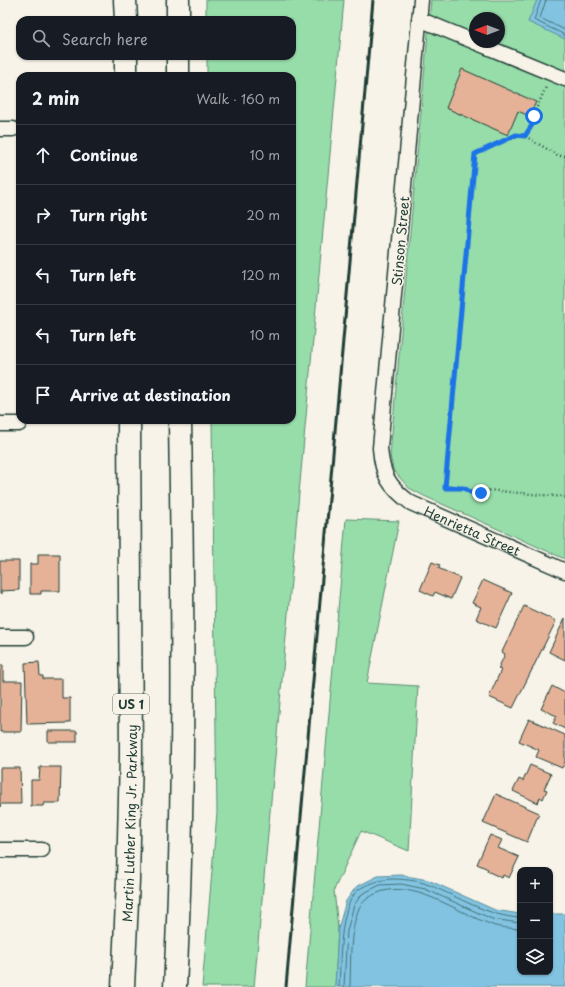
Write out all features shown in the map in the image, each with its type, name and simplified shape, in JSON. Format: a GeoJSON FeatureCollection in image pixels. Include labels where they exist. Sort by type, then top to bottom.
{"type":"FeatureCollection","features":[{"type":"Feature","properties":{"kind":"highway"},"geometry":{"type":"LineString","coordinates":[[125,0],[126,16]]}},
{"type":"Feature","properties":{"kind":"highway"},"geometry":{"type":"LineString","coordinates":[[178,0],[178,16]]}},
{"type":"Feature","properties":{"kind":"highway"},"geometry":{"type":"LineString","coordinates":[[126,60],[126,72]]}},
{"type":"Feature","properties":{"kind":"highway"},"geometry":{"type":"LineString","coordinates":[[178,60],[178,72]]}},
{"type":"Feature","properties":{"kind":"highway","name":"Martin Luther King Jr. Parkway"},"geometry":{"type":"LineString","coordinates":[[123,987],[128,880],[131,755],[129,424]]}},
{"type":"Feature","properties":{"kind":"highway"},"geometry":{"type":"LineString","coordinates":[[175,987],[180,868],[183,724],[180,424]]}},
{"type":"Feature","properties":{"kind":"street","name":"Stinson Street"},"geometry":{"type":"LineString","coordinates":[[388,480],[381,464],[380,448],[421,0]]}},
{"type":"Feature","properties":{"kind":"street"},"geometry":{"type":"LineString","coordinates":[[419,19],[469,40]]}},
{"type":"Feature","properties":{"kind":"street"},"geometry":{"type":"LineString","coordinates":[[489,48],[565,79]]}},
{"type":"Feature","properties":{"kind":"street"},"geometry":{"type":"LineString","coordinates":[[0,424],[19,424]]}},
{"type":"Feature","properties":{"kind":"street","name":"Henrietta Street"},"geometry":{"type":"LineString","coordinates":[[388,480],[397,494],[411,503],[565,571]]}},
{"type":"Feature","properties":{"kind":"street"},"geometry":{"type":"LineString","coordinates":[[0,637],[26,637]]}},
{"type":"Feature","properties":{"kind":"street"},"geometry":{"type":"LineString","coordinates":[[0,850],[42,850]]}},
{"type":"Feature","properties":{"kind":"path"},"geometry":{"type":"LineString","coordinates":[[525,136],[532,125],[534,116],[552,74]]}},
{"type":"Feature","properties":{"kind":"path"},"geometry":{"type":"LineString","coordinates":[[565,156],[559,156],[525,136],[516,135],[475,154],[445,488],[464,488],[470,492],[481,493],[487,490],[565,497]]}},
{"type":"Feature","properties":{"kind":"green space"},"geometry":{"type":"Polygon","coordinates":[[[206,0],[344,0],[254,987],[202,987],[217,813],[212,424],[296,424],[296,72],[207,72],[207,60],[296,60],[296,16],[206,16],[206,0]]]}},
{"type":"Feature","properties":{"kind":"green space"},"geometry":{"type":"Polygon","coordinates":[[[431,0],[565,0],[565,559],[424,496],[409,488],[393,469],[390,455],[431,0]]]}},
{"type":"Feature","properties":{"kind":"green space"},"geometry":{"type":"Polygon","coordinates":[[[346,519],[399,521],[367,683],[418,686],[409,851],[361,831],[334,890],[338,929],[335,987],[305,987],[346,519]]]}},
{"type":"Feature","properties":{"kind":"water"},"geometry":{"type":"Polygon","coordinates":[[[537,0],[565,0],[565,39],[528,22],[537,0]]]}},
{"type":"Feature","properties":{"kind":"water"},"geometry":{"type":"Polygon","coordinates":[[[401,875],[428,880],[495,910],[517,914],[517,975],[553,975],[553,914],[565,914],[565,987],[335,987],[338,929],[346,901],[356,887],[378,876],[401,875]]]}},
{"type":"Feature","properties":{"kind":"building"},"geometry":{"type":"Polygon","coordinates":[[[462,69],[536,102],[529,116],[518,111],[508,135],[446,108],[462,69]]]}},
{"type":"Feature","properties":{"kind":"building"},"geometry":{"type":"Polygon","coordinates":[[[38,554],[60,554],[60,591],[41,591],[41,594],[30,594],[30,564],[38,564],[38,554]]]}},
{"type":"Feature","properties":{"kind":"building"},"geometry":{"type":"Polygon","coordinates":[[[0,561],[19,561],[19,590],[1,591],[0,594],[0,561]]]}},
{"type":"Feature","properties":{"kind":"building"},"geometry":{"type":"Polygon","coordinates":[[[432,562],[440,565],[438,568],[460,578],[451,599],[435,592],[433,596],[420,590],[432,562]]]}},
{"type":"Feature","properties":{"kind":"building"},"geometry":{"type":"Polygon","coordinates":[[[483,580],[512,593],[496,628],[476,619],[481,607],[472,603],[483,580]]]}},
{"type":"Feature","properties":{"kind":"building"},"geometry":{"type":"Polygon","coordinates":[[[524,606],[556,621],[513,708],[489,697],[501,670],[498,669],[505,654],[502,652],[524,606]]]}},
{"type":"Feature","properties":{"kind":"building"},"geometry":{"type":"Polygon","coordinates":[[[565,618],[565,660],[549,652],[565,618]]]}},
{"type":"Feature","properties":{"kind":"building"},"geometry":{"type":"Polygon","coordinates":[[[39,662],[40,676],[43,676],[43,679],[62,679],[62,698],[70,698],[70,723],[27,724],[25,663],[39,662]]]}},
{"type":"Feature","properties":{"kind":"building"},"geometry":{"type":"Polygon","coordinates":[[[0,665],[3,665],[3,681],[22,681],[21,732],[0,732],[0,665]]]}},
{"type":"Feature","properties":{"kind":"building"},"geometry":{"type":"Polygon","coordinates":[[[552,686],[565,693],[565,729],[553,723],[557,716],[541,709],[552,686]]]}},
{"type":"Feature","properties":{"kind":"building"},"geometry":{"type":"Polygon","coordinates":[[[529,719],[565,735],[565,762],[562,768],[536,757],[539,750],[519,741],[529,719]]]}},
{"type":"Feature","properties":{"kind":"building"},"geometry":{"type":"Polygon","coordinates":[[[48,731],[77,731],[77,742],[48,742],[48,731]]]}},
{"type":"Feature","properties":{"kind":"building"},"geometry":{"type":"Polygon","coordinates":[[[530,765],[551,774],[544,789],[547,790],[543,799],[540,797],[538,803],[513,791],[519,779],[523,781],[530,765]]]}},
{"type":"Feature","properties":{"kind":"building"},"geometry":{"type":"Polygon","coordinates":[[[40,767],[61,767],[60,803],[44,803],[43,806],[31,806],[31,780],[39,780],[40,767]]]}},
{"type":"Feature","properties":{"kind":"building"},"geometry":{"type":"Polygon","coordinates":[[[0,768],[20,768],[21,804],[1,804],[0,807],[0,768]]]}},
{"type":"Feature","properties":{"kind":"building"},"geometry":{"type":"Polygon","coordinates":[[[496,794],[539,813],[527,842],[483,823],[496,794]]]}},
{"type":"Feature","properties":{"kind":"building"},"geometry":{"type":"Polygon","coordinates":[[[490,835],[502,840],[498,848],[519,857],[509,878],[503,875],[502,878],[487,871],[488,869],[477,864],[490,835]]]}},
{"type":"Feature","properties":{"kind":"railway"},"geometry":{"type":"LineString","coordinates":[[286,987],[373,0]]}},
{"type":"Feature","properties":{"kind":"route"},"geometry":{"type":"LineString","coordinates":[[481,493],[470,492],[464,488],[445,488],[475,154],[516,135],[525,136],[532,125],[534,116]]}}]}
